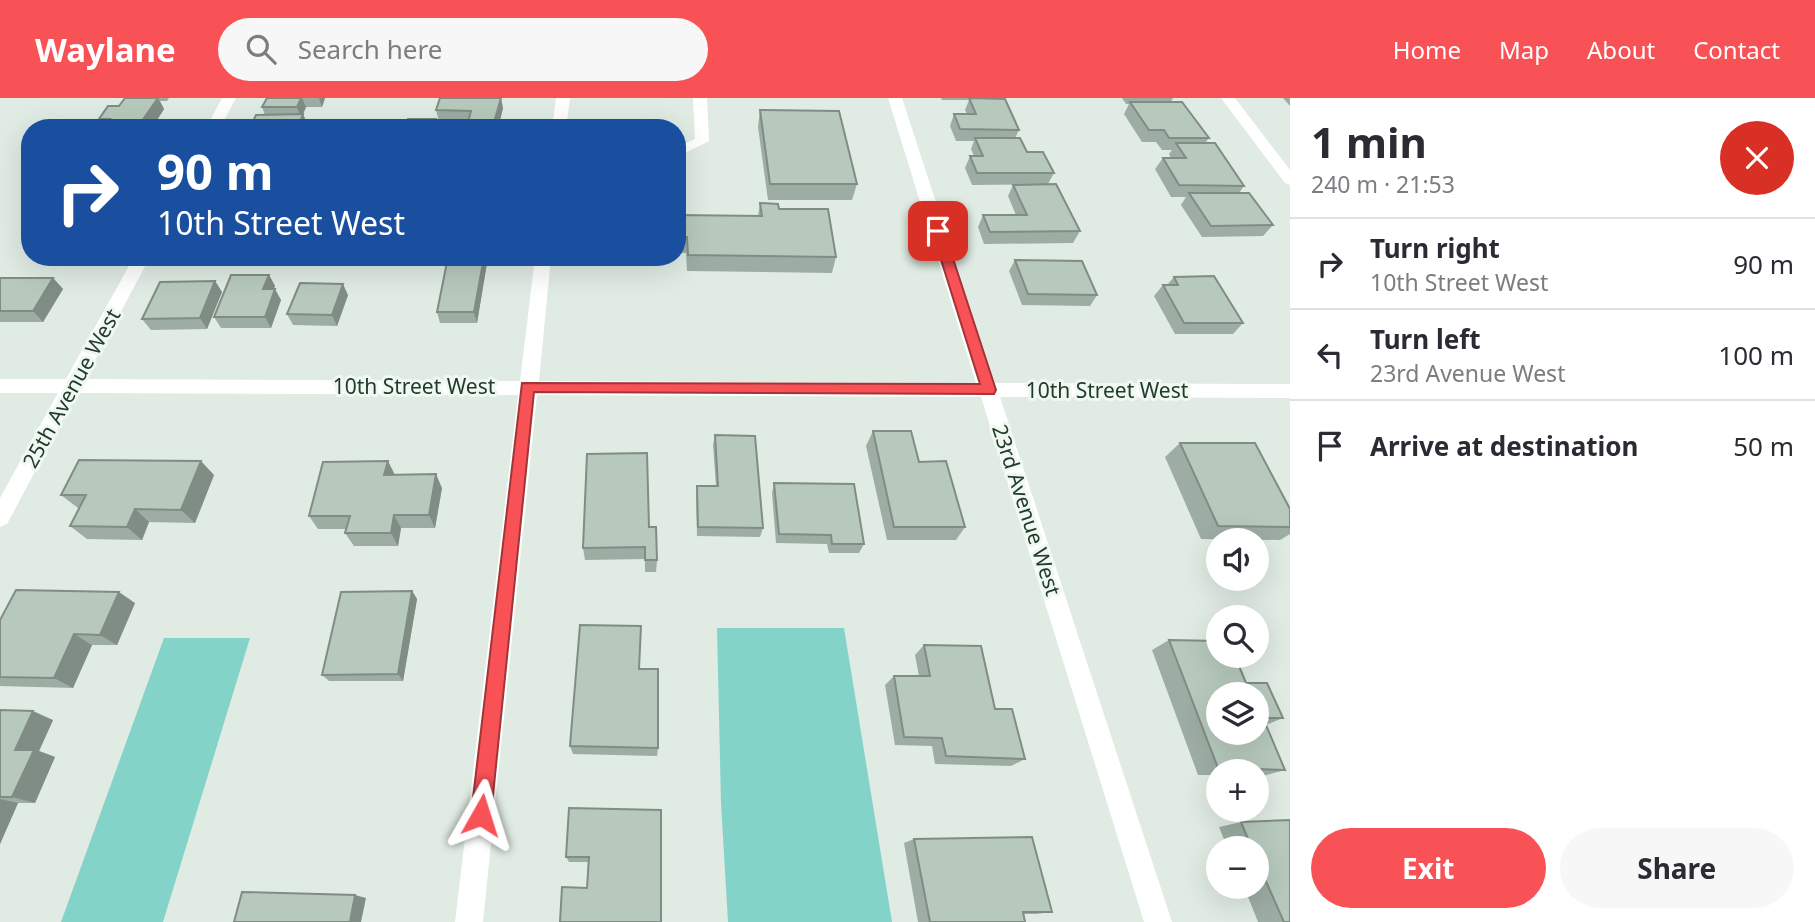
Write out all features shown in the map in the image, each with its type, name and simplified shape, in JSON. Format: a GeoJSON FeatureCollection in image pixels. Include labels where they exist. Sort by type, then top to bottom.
{"type":"FeatureCollection","features":[{"type":"Feature","properties":{"kind":"street"},"geometry":{"type":"LineString","coordinates":[[217,119],[229,98]]}},
{"type":"Feature","properties":{"kind":"street"},"geometry":{"type":"LineString","coordinates":[[560,119],[563,98]]}},
{"type":"Feature","properties":{"kind":"street"},"geometry":{"type":"LineString","coordinates":[[686,149],[702,141],[700,98]]}},
{"type":"Feature","properties":{"kind":"street","name":"23rd Avenue West"},"geometry":{"type":"LineString","coordinates":[[895,98],[1158,922]]}},
{"type":"Feature","properties":{"kind":"street"},"geometry":{"type":"LineString","coordinates":[[1228,98],[1290,180]]}},
{"type":"Feature","properties":{"kind":"street","name":"25th Avenue West"},"geometry":{"type":"LineString","coordinates":[[0,519],[137,266]]}},
{"type":"Feature","properties":{"kind":"street"},"geometry":{"type":"LineString","coordinates":[[469,922],[542,266]]}},
{"type":"Feature","properties":{"kind":"street","name":"10th Street West"},"geometry":{"type":"LineString","coordinates":[[0,386],[1290,391]]}},
{"type":"Feature","properties":{"kind":"water"},"geometry":{"type":"Polygon","coordinates":[[[717,628],[844,628],[892,922],[728,922],[721,803],[717,628]]]}},
{"type":"Feature","properties":{"kind":"water"},"geometry":{"type":"Polygon","coordinates":[[[164,638],[250,638],[163,922],[61,922],[164,638]]]}},
{"type":"Feature","properties":{"kind":"building"},"geometry":{"type":"Polygon","coordinates":[[[125,98],[158,98],[143,119],[99,119],[108,106],[119,106],[125,98]]]}},
{"type":"Feature","properties":{"kind":"building"},"geometry":{"type":"Polygon","coordinates":[[[267,98],[301,98],[297,107],[262,107],[267,98]]]}},
{"type":"Feature","properties":{"kind":"building"},"geometry":{"type":"Polygon","coordinates":[[[440,98],[501,98],[495,119],[469,119],[471,111],[436,110],[440,98]]]}},
{"type":"Feature","properties":{"kind":"building"},"geometry":{"type":"Polygon","coordinates":[[[969,98],[1005,99],[1019,130],[960,129],[954,114],[976,114],[969,98]]]}},
{"type":"Feature","properties":{"kind":"building"},"geometry":{"type":"Polygon","coordinates":[[[1130,102],[1182,102],[1209,138],[1169,138],[1164,130],[1149,130],[1130,102]]]}},
{"type":"Feature","properties":{"kind":"building"},"geometry":{"type":"Polygon","coordinates":[[[760,110],[839,111],[857,184],[770,184],[760,110]]]}},
{"type":"Feature","properties":{"kind":"building"},"geometry":{"type":"Polygon","coordinates":[[[303,114],[301,119],[254,119],[256,115],[303,114]]]}},
{"type":"Feature","properties":{"kind":"building"},"geometry":{"type":"Polygon","coordinates":[[[975,138],[1020,138],[1027,152],[1043,152],[1054,173],[977,173],[970,156],[983,156],[975,138]]]}},
{"type":"Feature","properties":{"kind":"building"},"geometry":{"type":"Polygon","coordinates":[[[1176,143],[1215,143],[1244,186],[1179,185],[1163,158],[1186,158],[1176,143]]]}},
{"type":"Feature","properties":{"kind":"building"},"geometry":{"type":"Polygon","coordinates":[[[1056,184],[1080,231],[990,232],[983,215],[1027,215],[1013,185],[1056,184]]]}},
{"type":"Feature","properties":{"kind":"building"},"geometry":{"type":"Polygon","coordinates":[[[1189,193],[1249,193],[1273,225],[1211,226],[1189,193]]]}},
{"type":"Feature","properties":{"kind":"building"},"geometry":{"type":"Polygon","coordinates":[[[760,203],[778,204],[779,209],[828,209],[836,257],[688,255],[686,215],[762,216],[760,203]]]}},
{"type":"Feature","properties":{"kind":"building"},"geometry":{"type":"Polygon","coordinates":[[[1015,260],[1082,261],[1097,295],[1028,294],[1015,260]]]}},
{"type":"Feature","properties":{"kind":"building"},"geometry":{"type":"Polygon","coordinates":[[[446,266],[482,266],[474,312],[437,312],[446,266]]]}},
{"type":"Feature","properties":{"kind":"building"},"geometry":{"type":"Polygon","coordinates":[[[231,275],[269,275],[263,289],[275,289],[265,317],[214,317],[231,275]]]}},
{"type":"Feature","properties":{"kind":"building"},"geometry":{"type":"Polygon","coordinates":[[[1214,276],[1243,323],[1184,323],[1163,285],[1178,285],[1174,277],[1214,276]]]}},
{"type":"Feature","properties":{"kind":"building"},"geometry":{"type":"Polygon","coordinates":[[[0,278],[53,278],[33,311],[0,311],[0,278]]]}},
{"type":"Feature","properties":{"kind":"building"},"geometry":{"type":"Polygon","coordinates":[[[215,281],[200,318],[142,319],[160,282],[215,281]]]}},
{"type":"Feature","properties":{"kind":"building"},"geometry":{"type":"Polygon","coordinates":[[[300,283],[343,284],[332,315],[287,314],[300,283]]]}},
{"type":"Feature","properties":{"kind":"building"},"geometry":{"type":"Polygon","coordinates":[[[873,431],[911,431],[919,462],[946,461],[965,527],[894,527],[873,431]]]}},
{"type":"Feature","properties":{"kind":"building"},"geometry":{"type":"Polygon","coordinates":[[[715,435],[755,436],[763,528],[698,527],[697,486],[718,486],[715,435]]]}},
{"type":"Feature","properties":{"kind":"building"},"geometry":{"type":"Polygon","coordinates":[[[1180,443],[1255,443],[1290,509],[1290,527],[1218,526],[1180,443]]]}},
{"type":"Feature","properties":{"kind":"building"},"geometry":{"type":"Polygon","coordinates":[[[647,453],[649,527],[656,527],[657,560],[645,560],[645,547],[583,548],[587,454],[647,453]]]}},
{"type":"Feature","properties":{"kind":"building"},"geometry":{"type":"Polygon","coordinates":[[[79,460],[201,461],[181,510],[135,509],[127,527],[70,526],[86,495],[61,495],[79,460]]]}},
{"type":"Feature","properties":{"kind":"building"},"geometry":{"type":"Polygon","coordinates":[[[388,461],[384,475],[436,474],[429,515],[394,515],[391,533],[345,533],[350,516],[309,516],[323,462],[388,461]]]}},
{"type":"Feature","properties":{"kind":"building"},"geometry":{"type":"Polygon","coordinates":[[[774,483],[854,484],[864,544],[832,544],[831,535],[779,534],[774,483]]]}},
{"type":"Feature","properties":{"kind":"building"},"geometry":{"type":"Polygon","coordinates":[[[16,590],[119,592],[100,635],[74,634],[54,678],[0,677],[0,620],[16,590]]]}},
{"type":"Feature","properties":{"kind":"building"},"geometry":{"type":"Polygon","coordinates":[[[412,591],[398,674],[322,675],[341,592],[412,591]]]}},
{"type":"Feature","properties":{"kind":"building"},"geometry":{"type":"Polygon","coordinates":[[[580,625],[641,626],[639,669],[658,669],[658,748],[570,746],[580,625]]]}},
{"type":"Feature","properties":{"kind":"building"},"geometry":{"type":"Polygon","coordinates":[[[1169,640],[1206,641],[1206,668],[1240,668],[1246,682],[1206,682],[1206,737],[1169,640]]]}},
{"type":"Feature","properties":{"kind":"building"},"geometry":{"type":"Polygon","coordinates":[[[924,645],[981,646],[995,709],[1012,709],[1025,759],[946,756],[942,738],[904,737],[894,676],[930,676],[924,645]]]}},
{"type":"Feature","properties":{"kind":"building"},"geometry":{"type":"Polygon","coordinates":[[[1269,687],[1283,718],[1269,718],[1269,687]]]}},
{"type":"Feature","properties":{"kind":"building"},"geometry":{"type":"Polygon","coordinates":[[[0,710],[33,711],[15,750],[34,750],[12,797],[0,797],[0,710]]]}},
{"type":"Feature","properties":{"kind":"building"},"geometry":{"type":"Polygon","coordinates":[[[1269,732],[1285,770],[1269,770],[1269,759],[1215,759],[1209,745],[1269,745],[1269,732]]]}},
{"type":"Feature","properties":{"kind":"building"},"geometry":{"type":"Polygon","coordinates":[[[569,808],[661,810],[661,922],[560,922],[562,887],[587,888],[589,857],[566,857],[569,808]]]}},
{"type":"Feature","properties":{"kind":"building"},"geometry":{"type":"Polygon","coordinates":[[[1290,820],[1290,922],[1284,922],[1269,888],[1269,836],[1247,836],[1241,822],[1290,820]]]}},
{"type":"Feature","properties":{"kind":"building"},"geometry":{"type":"Polygon","coordinates":[[[1032,837],[1052,912],[1023,912],[1025,922],[930,922],[914,839],[1032,837]]]}},
{"type":"Feature","properties":{"kind":"building"},"geometry":{"type":"Polygon","coordinates":[[[242,892],[355,895],[350,922],[234,922],[242,892]]]}},
{"type":"Feature","properties":{"kind":"route"},"geometry":{"type":"LineString","coordinates":[[481,815],[527,387],[989,390],[938,231]]}}]}
